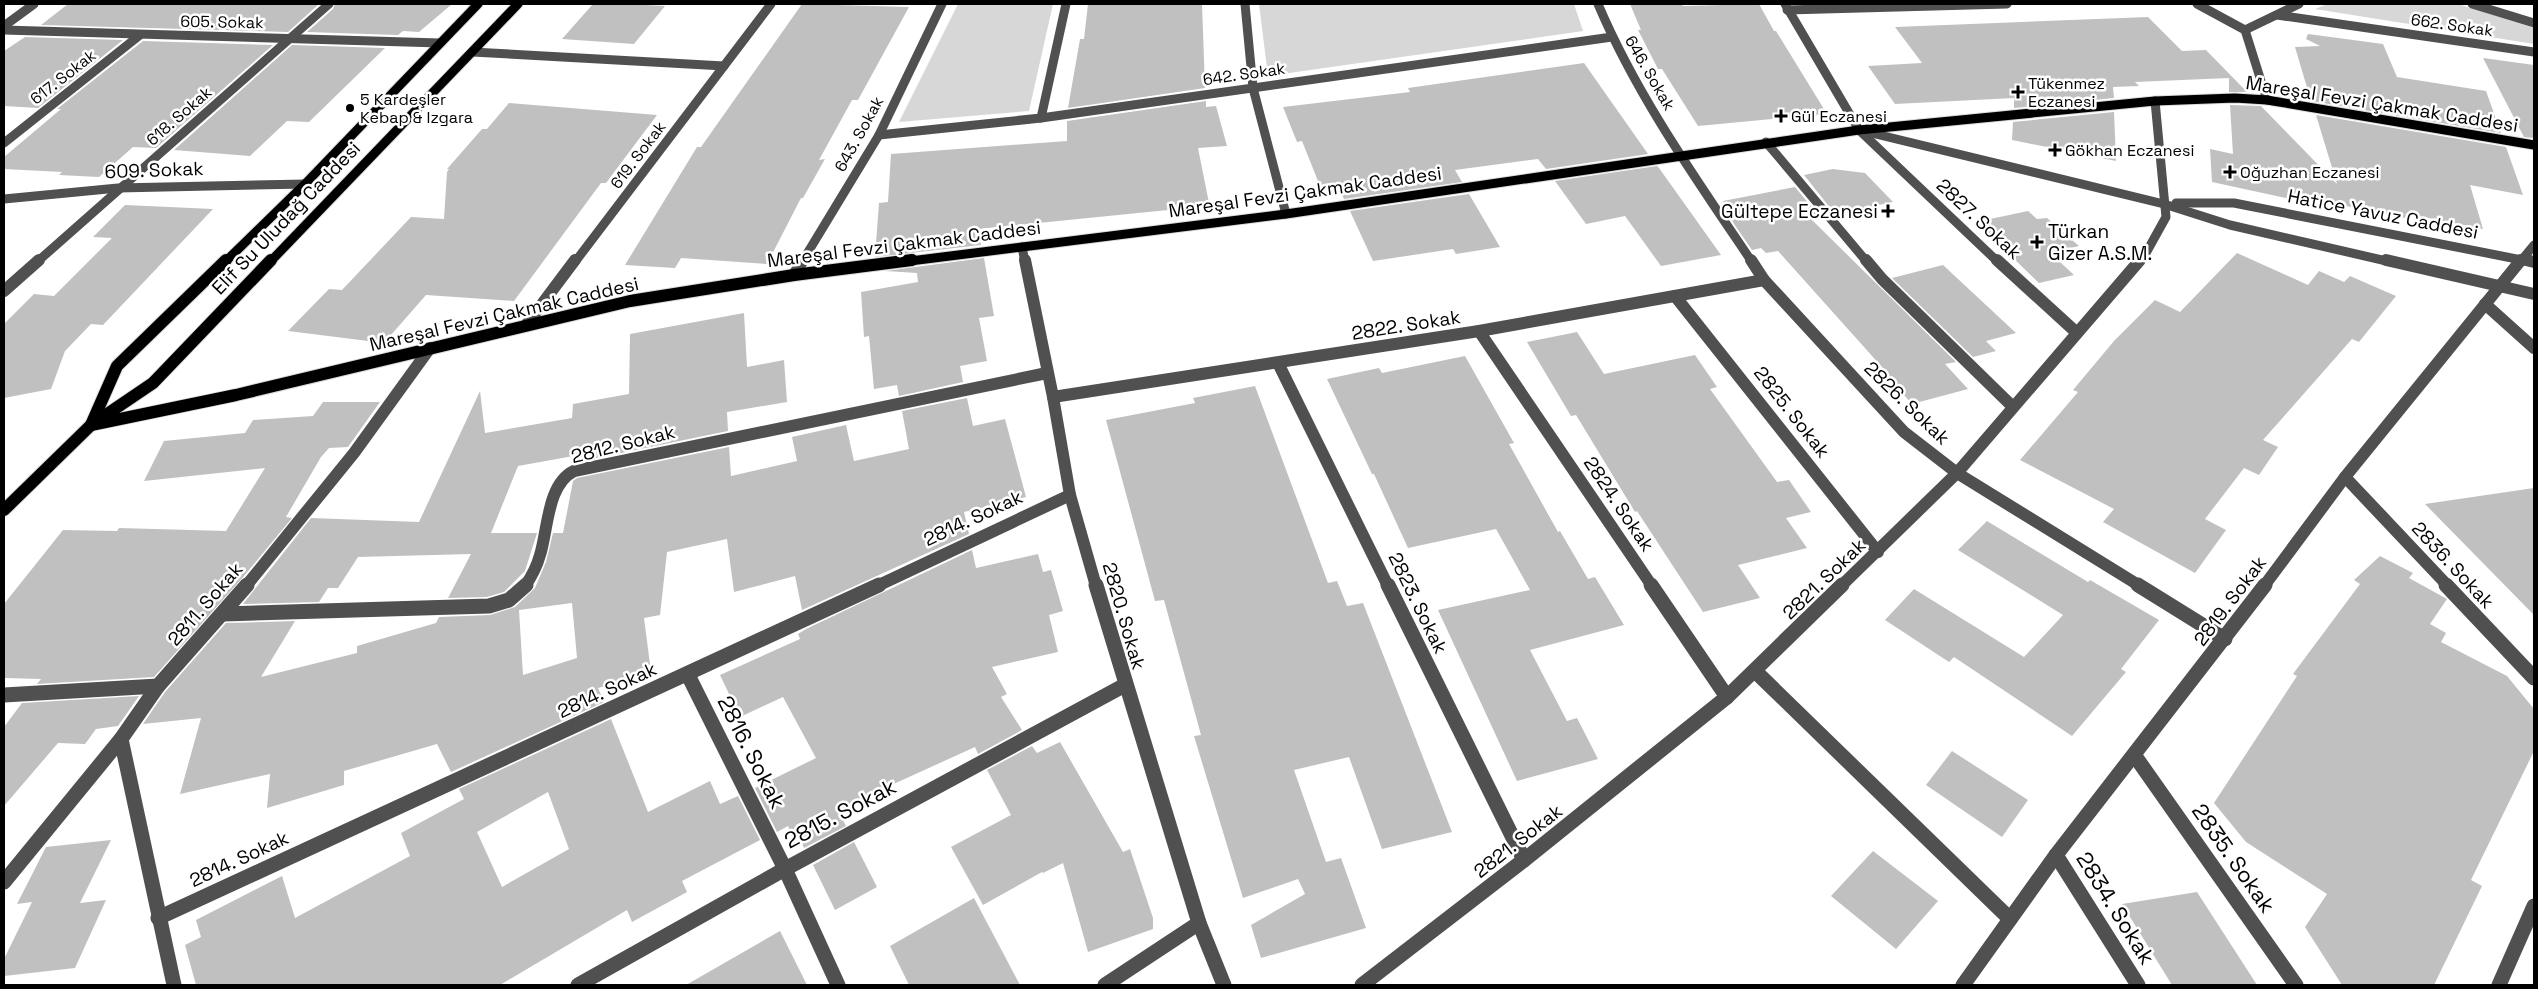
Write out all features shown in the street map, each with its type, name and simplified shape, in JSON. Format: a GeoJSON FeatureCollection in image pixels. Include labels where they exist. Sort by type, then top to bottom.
{"type":"FeatureCollection","features":[{"type":"Feature","properties":{"kind":"main road","name":"Elif Su Uludağ Caddesi"},"geometry":{"type":"LineString","coordinates":[[91,425],[117,366],[305,184],[478,4]]}},
{"type":"Feature","properties":{"kind":"main road","name":"Elif Su Uludağ Caddesi"},"geometry":{"type":"LineString","coordinates":[[4,510],[91,425],[153,383],[518,4]]}},
{"type":"Feature","properties":{"kind":"main road","name":"Mareşal Fevzi Çakmak Caddesi"},"geometry":{"type":"LineString","coordinates":[[91,425],[236,395],[527,324],[630,301],[794,275],[1286,214],[1680,154],[1859,130],[2155,101],[2235,98],[2267,100],[2534,146]]}},
{"type":"Feature","properties":{"kind":"street"},"geometry":{"type":"LineString","coordinates":[[4,26],[34,4]]}},
{"type":"Feature","properties":{"kind":"street","name":"618. Sokak"},"geometry":{"type":"LineString","coordinates":[[4,291],[118,188],[329,4]]}},
{"type":"Feature","properties":{"kind":"street","name":"619. Sokak"},"geometry":{"type":"LineString","coordinates":[[527,324],[772,4]]}},
{"type":"Feature","properties":{"kind":"street","name":"643. Sokak"},"geometry":{"type":"LineString","coordinates":[[794,275],[879,135],[942,4]]}},
{"type":"Feature","properties":{"kind":"street"},"geometry":{"type":"LineString","coordinates":[[1041,118],[1066,4]]}},
{"type":"Feature","properties":{"kind":"street"},"geometry":{"type":"LineString","coordinates":[[1245,4],[1253,88],[1286,214]]}},
{"type":"Feature","properties":{"kind":"street","name":"646. Sokak"},"geometry":{"type":"LineString","coordinates":[[1598,4],[1612,37],[1680,154]]}},
{"type":"Feature","properties":{"kind":"street"},"geometry":{"type":"LineString","coordinates":[[1786,7],[2007,4]]}},
{"type":"Feature","properties":{"kind":"street"},"geometry":{"type":"LineString","coordinates":[[2196,4],[2245,30],[2267,100]]}},
{"type":"Feature","properties":{"kind":"street"},"geometry":{"type":"LineString","coordinates":[[2245,30],[2299,4]]}},
{"type":"Feature","properties":{"kind":"street"},"geometry":{"type":"LineString","coordinates":[[2472,4],[2534,23]]}},
{"type":"Feature","properties":{"kind":"street","name":"2827. Sokak"},"geometry":{"type":"LineString","coordinates":[[1786,7],[1859,130],[1936,205],[2077,333]]}},
{"type":"Feature","properties":{"kind":"street","name":"662. Sokak"},"geometry":{"type":"LineString","coordinates":[[2277,14],[2534,52]]}},
{"type":"Feature","properties":{"kind":"street","name":"605. Sokak"},"geometry":{"type":"LineString","coordinates":[[4,30],[440,43]]}},
{"type":"Feature","properties":{"kind":"street","name":"617. Sokak"},"geometry":{"type":"LineString","coordinates":[[4,143],[140,35]]}},
{"type":"Feature","properties":{"kind":"street","name":"642. Sokak"},"geometry":{"type":"LineString","coordinates":[[879,135],[1041,118],[1612,37]]}},
{"type":"Feature","properties":{"kind":"street"},"geometry":{"type":"LineString","coordinates":[[472,52],[724,66]]}},
{"type":"Feature","properties":{"kind":"street","name":"2821. Sokak"},"geometry":{"type":"LineString","coordinates":[[1362,985],[1524,860],[1727,698],[1957,473],[2146,253],[2166,217],[2155,101]]}},
{"type":"Feature","properties":{"kind":"street"},"geometry":{"type":"LineString","coordinates":[[1859,130],[2164,204],[2230,225],[2534,294]]}},
{"type":"Feature","properties":{"kind":"street"},"geometry":{"type":"LineString","coordinates":[[1766,142],[1882,279],[2014,408]]}},
{"type":"Feature","properties":{"kind":"street","name":"2826. Sokak"},"geometry":{"type":"LineString","coordinates":[[1680,154],[1764,280],[1904,432],[1957,473],[2226,639]]}},
{"type":"Feature","properties":{"kind":"street","name":"609. Sokak"},"geometry":{"type":"LineString","coordinates":[[4,199],[118,188],[305,184]]}},
{"type":"Feature","properties":{"kind":"street","name":"Hatice Yavuz Caddesi"},"geometry":{"type":"LineString","coordinates":[[2164,204],[2234,203],[2528,261]]}},
{"type":"Feature","properties":{"kind":"street","name":"2819. Sokak"},"geometry":{"type":"LineString","coordinates":[[1963,985],[2056,855],[2226,639],[2345,477],[2500,286],[2528,261],[2534,245]]}},
{"type":"Feature","properties":{"kind":"street","name":"2820. Sokak"},"geometry":{"type":"LineString","coordinates":[[1022,247],[1053,397],[1070,495],[1125,685],[1199,923],[1224,985]]}},
{"type":"Feature","properties":{"kind":"street","name":"2822. Sokak"},"geometry":{"type":"LineString","coordinates":[[1053,397],[1479,331],[1764,280]]}},
{"type":"Feature","properties":{"kind":"street","name":"2825. Sokak"},"geometry":{"type":"LineString","coordinates":[[1676,296],[1878,552]]}},
{"type":"Feature","properties":{"kind":"street"},"geometry":{"type":"LineString","coordinates":[[2485,304],[2534,348]]}},
{"type":"Feature","properties":{"kind":"street","name":"2824. Sokak"},"geometry":{"type":"LineString","coordinates":[[1479,331],[1727,698]]}},
{"type":"Feature","properties":{"kind":"street","name":"2811. Sokak"},"geometry":{"type":"LineString","coordinates":[[4,882],[121,739],[158,686],[223,614],[354,453],[430,348]]}},
{"type":"Feature","properties":{"kind":"street","name":"2823. Sokak"},"geometry":{"type":"LineString","coordinates":[[1278,363],[1524,860]]}},
{"type":"Feature","properties":{"kind":"street","name":"2812. Sokak"},"geometry":{"type":"LineString","coordinates":[[223,614],[489,606],[510,599],[524,589],[541,553],[557,488],[569,474],[584,468],[1047,373]]}},
{"type":"Feature","properties":{"kind":"street","name":"2836. Sokak"},"geometry":{"type":"LineString","coordinates":[[2345,477],[2534,678]]}},
{"type":"Feature","properties":{"kind":"street","name":"2814. Sokak"},"geometry":{"type":"LineString","coordinates":[[158,918],[688,675],[1070,495]]}},
{"type":"Feature","properties":{"kind":"street"},"geometry":{"type":"LineString","coordinates":[[1755,672],[2010,919]]}},
{"type":"Feature","properties":{"kind":"street","name":"2816. Sokak"},"geometry":{"type":"LineString","coordinates":[[688,675],[785,868],[838,985]]}},
{"type":"Feature","properties":{"kind":"street","name":"2815. Sokak"},"geometry":{"type":"LineString","coordinates":[[578,985],[785,868],[1125,685]]}},
{"type":"Feature","properties":{"kind":"street"},"geometry":{"type":"LineString","coordinates":[[4,695],[158,686]]}},
{"type":"Feature","properties":{"kind":"street"},"geometry":{"type":"LineString","coordinates":[[121,739],[158,918],[174,985]]}},
{"type":"Feature","properties":{"kind":"street","name":"2835. Sokak"},"geometry":{"type":"LineString","coordinates":[[2135,756],[2296,985]]}},
{"type":"Feature","properties":{"kind":"street","name":"2834. Sokak"},"geometry":{"type":"LineString","coordinates":[[2056,855],[2138,985]]}},
{"type":"Feature","properties":{"kind":"street"},"geometry":{"type":"LineString","coordinates":[[2500,985],[2534,906]]}},
{"type":"Feature","properties":{"kind":"street"},"geometry":{"type":"LineString","coordinates":[[1105,985],[1199,923]]}},
{"type":"Feature","properties":{"kind":"shaded area"},"geometry":{"type":"Polygon","coordinates":[[[958,4],[1053,4],[1029,111],[899,122],[958,4]]]}},
{"type":"Feature","properties":{"kind":"shaded area"},"geometry":{"type":"Polygon","coordinates":[[[1259,4],[1574,4],[1583,31],[1268,76],[1259,4]]]}},
{"type":"Feature","properties":{"kind":"shaded area"},"geometry":{"type":"Polygon","coordinates":[[[2328,4],[2458,4],[2534,28],[2534,44],[2315,9],[2328,4]]]}},
{"type":"Feature","properties":{"kind":"building"},"geometry":{"type":"Polygon","coordinates":[[[68,4],[319,4],[288,32],[41,25],[68,4]]]}},
{"type":"Feature","properties":{"kind":"building"},"geometry":{"type":"Polygon","coordinates":[[[335,4],[452,4],[419,32],[403,31],[398,35],[307,32],[333,9],[335,4]]]}},
{"type":"Feature","properties":{"kind":"building"},"geometry":{"type":"Polygon","coordinates":[[[593,4],[665,6],[634,44],[562,39],[593,4]]]}},
{"type":"Feature","properties":{"kind":"building"},"geometry":{"type":"Polygon","coordinates":[[[802,4],[909,7],[858,100],[852,100],[819,160],[825,159],[803,198],[801,198],[767,264],[681,258],[675,268],[625,265],[697,147],[701,147],[802,4]]]}},
{"type":"Feature","properties":{"kind":"building"},"geometry":{"type":"Polygon","coordinates":[[[1088,4],[1202,4],[1205,88],[1068,108],[1080,39],[1084,39],[1088,4]]]}},
{"type":"Feature","properties":{"kind":"building"},"geometry":{"type":"Polygon","coordinates":[[[1630,4],[1682,4],[1683,6],[1759,4],[1827,114],[1698,126],[1662,69],[1658,69],[1638,30],[1641,30],[1630,4]]]}},
{"type":"Feature","properties":{"kind":"building"},"geometry":{"type":"Polygon","coordinates":[[[2148,17],[2182,51],[2206,50],[2247,92],[2229,92],[2229,78],[2135,82],[2139,86],[2113,87],[2114,98],[2014,108],[2014,98],[1895,104],[1868,66],[1922,63],[1895,27],[2148,17]]]}},
{"type":"Feature","properties":{"kind":"building"},"geometry":{"type":"Polygon","coordinates":[[[2308,34],[2383,44],[2397,77],[2486,91],[2501,133],[2311,101],[2295,47],[2320,46],[2306,39],[2308,34]]]}},
{"type":"Feature","properties":{"kind":"building"},"geometry":{"type":"Polygon","coordinates":[[[25,37],[123,40],[38,108],[4,106],[4,51],[25,37]]]}},
{"type":"Feature","properties":{"kind":"building"},"geometry":{"type":"Polygon","coordinates":[[[143,41],[273,45],[156,148],[133,147],[99,177],[59,175],[62,172],[4,169],[4,157],[61,109],[57,109],[143,41]]]}},
{"type":"Feature","properties":{"kind":"building"},"geometry":{"type":"Polygon","coordinates":[[[292,45],[385,48],[309,122],[287,121],[250,156],[174,150],[292,45]]]}},
{"type":"Feature","properties":{"kind":"building"},"geometry":{"type":"Polygon","coordinates":[[[2483,58],[2534,65],[2534,138],[2524,137],[2483,58]]]}},
{"type":"Feature","properties":{"kind":"building"},"geometry":{"type":"Polygon","coordinates":[[[1584,63],[1648,154],[1546,169],[1538,159],[1455,170],[1462,182],[1344,199],[1337,184],[1320,186],[1302,141],[1297,142],[1283,107],[1410,92],[1408,88],[1584,63]]]}},
{"type":"Feature","properties":{"kind":"building"},"geometry":{"type":"Polygon","coordinates":[[[1206,101],[1206,107],[1216,106],[1227,146],[1198,148],[1210,208],[1169,212],[1168,210],[978,229],[981,245],[875,257],[879,203],[888,202],[891,154],[1067,141],[1067,121],[1206,101]]]}},
{"type":"Feature","properties":{"kind":"building"},"geometry":{"type":"Polygon","coordinates":[[[509,103],[657,115],[606,183],[601,183],[514,301],[426,295],[384,343],[288,331],[329,289],[342,290],[411,217],[444,219],[447,172],[449,169],[447,169],[482,129],[487,129],[509,103]]]}},
{"type":"Feature","properties":{"kind":"building"},"geometry":{"type":"Polygon","coordinates":[[[2230,105],[2261,106],[2337,184],[2316,115],[2506,147],[2523,195],[2470,185],[2483,229],[2409,214],[2410,219],[2312,199],[2313,204],[2212,182],[2210,149],[2233,154],[2230,105]]]}},
{"type":"Feature","properties":{"kind":"building"},"geometry":{"type":"Polygon","coordinates":[[[2114,112],[2116,161],[2012,140],[2013,122],[2114,112]]]}},
{"type":"Feature","properties":{"kind":"building"},"geometry":{"type":"Polygon","coordinates":[[[1657,166],[1721,255],[1661,266],[1625,216],[1586,224],[1555,181],[1657,166]]]}},
{"type":"Feature","properties":{"kind":"building"},"geometry":{"type":"Polygon","coordinates":[[[1833,169],[1865,173],[1893,202],[1835,214],[1804,175],[1833,169]]]}},
{"type":"Feature","properties":{"kind":"building"},"geometry":{"type":"Polygon","coordinates":[[[1795,187],[1820,217],[1811,219],[1956,362],[1945,364],[1968,389],[1912,404],[1888,377],[1890,376],[1778,251],[1766,253],[1761,248],[1752,250],[1734,224],[1723,201],[1795,187]]]}},
{"type":"Feature","properties":{"kind":"building"},"geometry":{"type":"Polygon","coordinates":[[[1469,194],[1500,247],[1456,254],[1453,249],[1373,261],[1350,211],[1469,194]]]}},
{"type":"Feature","properties":{"kind":"building"},"geometry":{"type":"Polygon","coordinates":[[[125,205],[213,209],[103,325],[91,324],[65,351],[51,389],[4,398],[4,324],[34,294],[54,296],[112,238],[93,237],[125,205]]]}},
{"type":"Feature","properties":{"kind":"building","name":"Türkan Gizer A.S.M."},"geometry":{"type":"Polygon","coordinates":[[[2028,211],[2037,219],[2047,218],[2079,246],[2068,249],[2079,259],[2060,262],[2074,275],[2039,283],[1976,222],[2028,211]]]}},
{"type":"Feature","properties":{"kind":"building"},"geometry":{"type":"Polygon","coordinates":[[[2237,253],[2308,285],[2319,271],[2344,282],[2350,276],[2396,296],[2359,342],[2352,339],[2263,440],[2278,447],[2259,475],[2244,468],[2205,519],[2226,530],[2195,573],[2103,522],[2114,509],[2020,460],[2078,392],[2073,390],[2114,341],[2155,300],[2180,312],[2237,253]]]}},
{"type":"Feature","properties":{"kind":"building"},"geometry":{"type":"Polygon","coordinates":[[[984,258],[994,316],[979,318],[987,361],[960,366],[963,382],[899,396],[897,385],[874,389],[869,336],[864,337],[861,292],[918,282],[917,273],[885,271],[984,258]]]}},
{"type":"Feature","properties":{"kind":"building"},"geometry":{"type":"Polygon","coordinates":[[[1943,265],[2016,333],[1986,341],[1996,351],[1973,357],[1892,278],[1943,265]]]}},
{"type":"Feature","properties":{"kind":"building"},"geometry":{"type":"Polygon","coordinates":[[[744,313],[747,367],[784,360],[787,402],[727,412],[728,431],[577,462],[579,455],[518,466],[491,533],[537,533],[525,571],[504,592],[487,597],[448,598],[471,554],[358,557],[338,588],[328,588],[319,602],[243,604],[311,518],[419,522],[480,391],[485,433],[572,418],[573,404],[629,394],[630,334],[744,313]]]}},
{"type":"Feature","properties":{"kind":"building"},"geometry":{"type":"Polygon","coordinates":[[[1577,332],[1604,374],[1695,355],[1717,387],[1710,389],[1777,482],[1789,480],[1811,512],[1786,518],[1807,548],[1738,565],[1760,598],[1703,612],[1637,511],[1635,512],[1576,415],[1571,416],[1527,342],[1577,332]]]}},
{"type":"Feature","properties":{"kind":"building"},"geometry":{"type":"Polygon","coordinates":[[[1465,356],[1514,443],[1509,444],[1558,532],[1560,531],[1588,579],[1595,577],[1624,625],[1530,650],[1567,721],[1577,718],[1598,759],[1517,781],[1438,610],[1530,590],[1496,529],[1408,548],[1327,379],[1379,368],[1382,373],[1465,356]]]}},
{"type":"Feature","properties":{"kind":"building"},"geometry":{"type":"Polygon","coordinates":[[[1255,386],[1328,583],[1337,581],[1347,606],[1363,603],[1452,832],[1382,849],[1349,757],[1294,770],[1326,862],[1341,858],[1366,928],[1261,958],[1251,925],[1305,894],[1298,879],[1243,898],[1194,736],[1201,735],[1164,600],[1155,601],[1106,420],[1195,403],[1193,398],[1255,386]]]}},
{"type":"Feature","properties":{"kind":"building"},"geometry":{"type":"Polygon","coordinates":[[[967,398],[973,426],[1005,419],[1026,497],[964,512],[969,534],[802,610],[795,576],[734,592],[727,539],[667,552],[660,615],[644,618],[651,672],[598,688],[604,702],[451,772],[437,744],[344,771],[344,785],[267,808],[270,774],[180,794],[201,718],[143,724],[165,692],[226,623],[295,621],[261,677],[357,653],[357,646],[436,623],[439,617],[490,615],[515,607],[535,588],[546,562],[553,533],[563,533],[573,481],[577,478],[729,447],[731,476],[797,461],[792,437],[846,425],[854,461],[909,449],[902,411],[967,398]],[[572,603],[519,610],[523,675],[577,658],[572,603]]]}},
{"type":"Feature","properties":{"kind":"building"},"geometry":{"type":"Polygon","coordinates":[[[323,402],[380,402],[348,447],[329,448],[321,457],[286,517],[292,518],[244,576],[154,677],[37,684],[41,679],[4,678],[4,604],[63,530],[117,531],[119,528],[226,531],[265,468],[144,481],[164,441],[245,433],[253,420],[313,416],[323,402]]]}},
{"type":"Feature","properties":{"kind":"building"},"geometry":{"type":"Polygon","coordinates":[[[2534,488],[2534,615],[2425,504],[2534,488]]]}},
{"type":"Feature","properties":{"kind":"building"},"geometry":{"type":"Polygon","coordinates":[[[1987,521],[2088,582],[2090,580],[2159,620],[2121,669],[2126,672],[2072,736],[1954,657],[1949,662],[1885,620],[1914,589],[2024,657],[2063,615],[1958,550],[1987,521]]]}},
{"type":"Feature","properties":{"kind":"building"},"geometry":{"type":"Polygon","coordinates":[[[972,550],[976,568],[1038,554],[1043,572],[1051,570],[1063,611],[1049,615],[1058,652],[992,667],[1007,694],[1001,697],[1022,730],[978,754],[975,747],[854,802],[856,806],[840,814],[846,826],[804,848],[798,835],[793,838],[788,826],[777,832],[755,788],[816,758],[783,697],[740,717],[720,675],[800,639],[798,634],[806,629],[972,550]]]}},
{"type":"Feature","properties":{"kind":"building"},"geometry":{"type":"Polygon","coordinates":[[[2380,556],[2413,573],[2409,578],[2447,599],[2430,624],[2446,633],[2441,642],[2507,676],[2534,709],[2534,751],[2471,880],[2482,886],[2434,985],[2342,985],[2305,927],[2327,894],[2246,842],[2214,803],[2297,676],[2293,674],[2360,584],[2354,580],[2380,556]]]}},
{"type":"Feature","properties":{"kind":"building"},"geometry":{"type":"Polygon","coordinates":[[[139,696],[118,726],[96,729],[85,744],[58,743],[4,806],[4,727],[22,703],[139,696]]]}},
{"type":"Feature","properties":{"kind":"building"},"geometry":{"type":"Polygon","coordinates":[[[611,719],[648,812],[710,781],[720,804],[738,796],[760,840],[682,881],[687,892],[632,922],[627,910],[500,985],[196,985],[185,945],[201,937],[196,920],[282,876],[295,918],[410,856],[401,833],[464,799],[459,789],[611,719]],[[548,792],[477,832],[502,887],[569,849],[548,792]]]}},
{"type":"Feature","properties":{"kind":"building"},"geometry":{"type":"Polygon","coordinates":[[[1060,742],[1123,852],[1130,849],[1153,918],[1153,929],[1088,952],[1063,863],[1042,872],[983,905],[951,847],[1011,815],[987,770],[1032,746],[1037,753],[1060,742]]]}},
{"type":"Feature","properties":{"kind":"building"},"geometry":{"type":"Polygon","coordinates":[[[1952,751],[2028,800],[2002,837],[1926,785],[1952,751]]]}},
{"type":"Feature","properties":{"kind":"building"},"geometry":{"type":"Polygon","coordinates":[[[111,840],[80,903],[106,900],[75,968],[4,976],[4,959],[32,902],[17,904],[46,847],[111,840]]]}},
{"type":"Feature","properties":{"kind":"building"},"geometry":{"type":"Polygon","coordinates":[[[854,842],[877,887],[835,910],[813,865],[854,842]]]}},
{"type":"Feature","properties":{"kind":"building"},"geometry":{"type":"Polygon","coordinates":[[[1873,851],[1938,901],[1896,949],[1831,896],[1873,851]]]}},
{"type":"Feature","properties":{"kind":"building"},"geometry":{"type":"Polygon","coordinates":[[[2197,892],[2257,985],[2172,985],[2122,904],[2197,892]]]}},
{"type":"Feature","properties":{"kind":"building"},"geometry":{"type":"Polygon","coordinates":[[[974,898],[1020,985],[909,985],[890,946],[974,898]]]}},
{"type":"Feature","properties":{"kind":"building"},"geometry":{"type":"Polygon","coordinates":[[[780,931],[807,985],[686,985],[780,931]]]}},
{"type":"Feature","properties":{"kind":"place","name":"Tükenmez Eczanesi"},"geometry":{"type":"Point","coordinates":[2018,92]}},
{"type":"Feature","properties":{"kind":"place","name":"5 Kardeşler Kebap & Izgara"},"geometry":{"type":"Point","coordinates":[350,108]}},
{"type":"Feature","properties":{"kind":"place","name":"Gül Eczanesi"},"geometry":{"type":"Point","coordinates":[1781,116]}},
{"type":"Feature","properties":{"kind":"place","name":"Gökhan Eczanesi"},"geometry":{"type":"Point","coordinates":[2055,150]}},
{"type":"Feature","properties":{"kind":"place","name":"Oğuzhan Eczanesi"},"geometry":{"type":"Point","coordinates":[2230,172]}},
{"type":"Feature","properties":{"kind":"place","name":"Gültepe Eczanesi"},"geometry":{"type":"Point","coordinates":[1888,211]}},
{"type":"Feature","properties":{"kind":"place","name":"Türkan Gizer A.S.M."},"geometry":{"type":"Point","coordinates":[2037,242]}}]}
